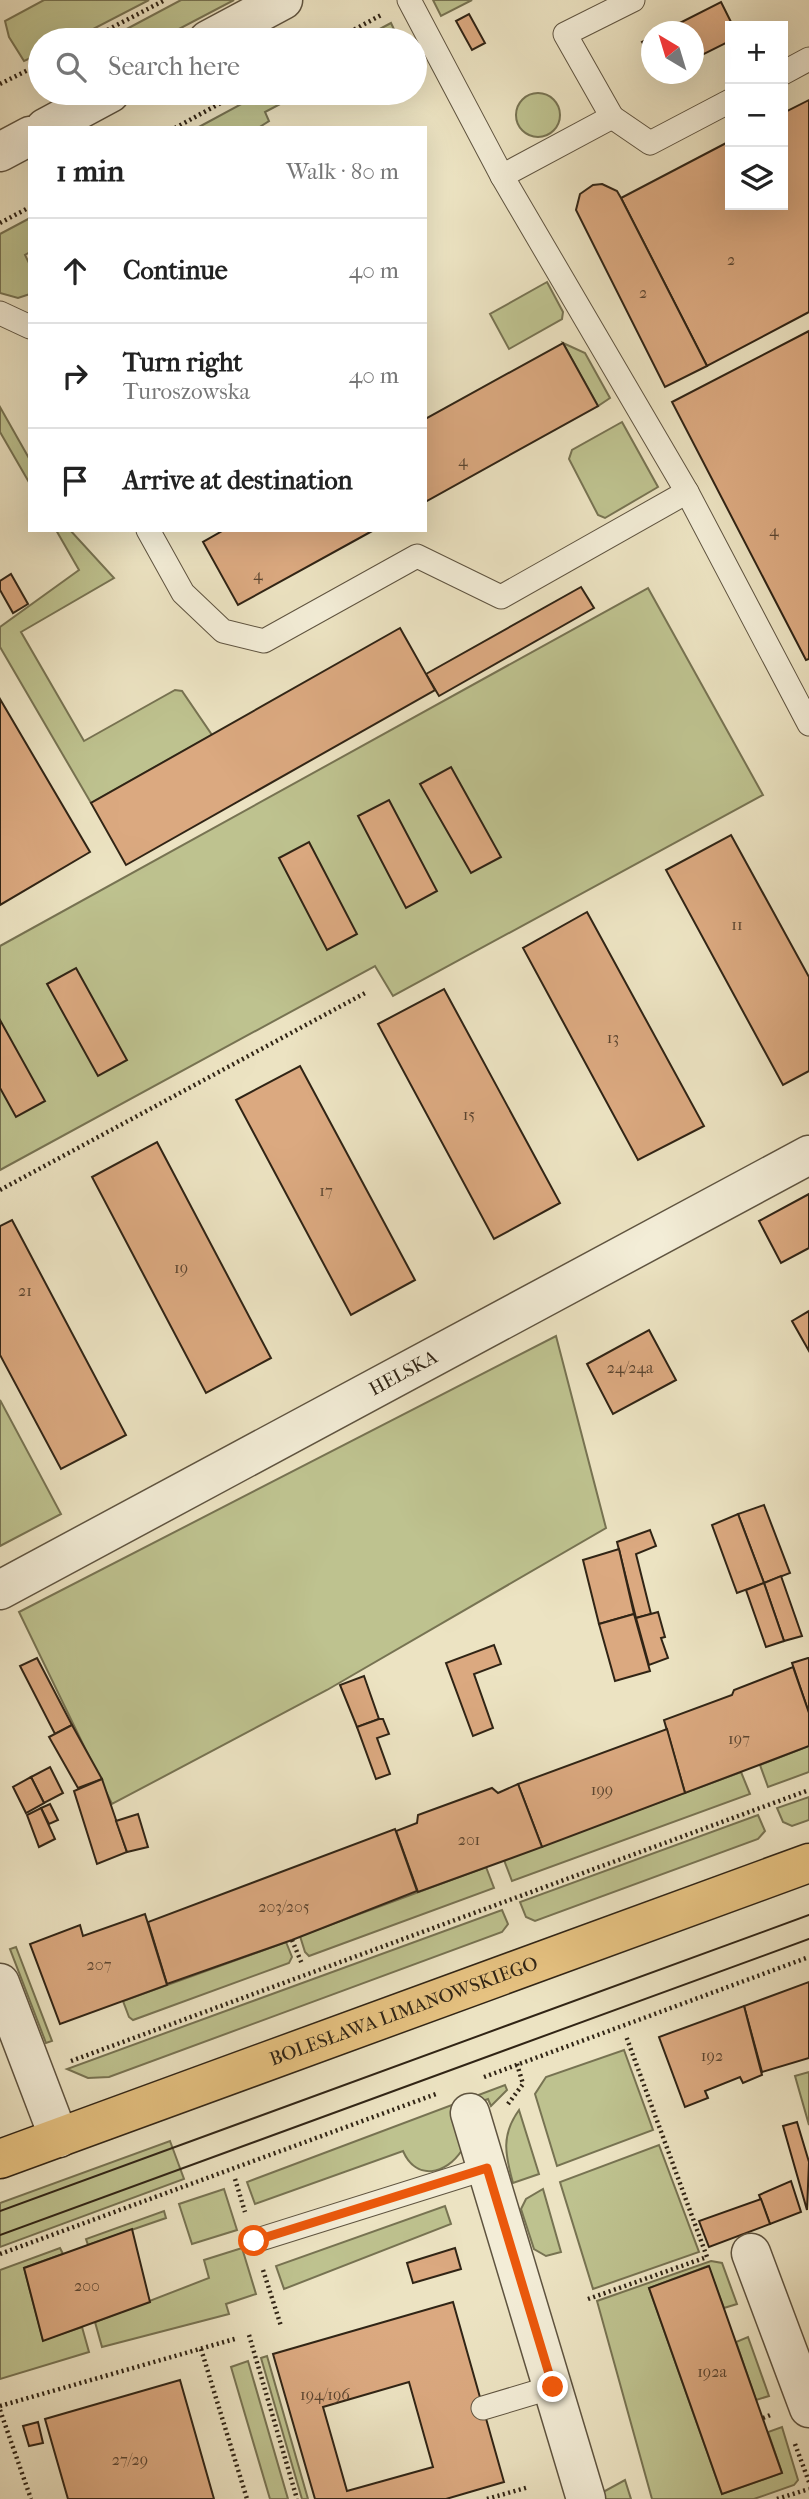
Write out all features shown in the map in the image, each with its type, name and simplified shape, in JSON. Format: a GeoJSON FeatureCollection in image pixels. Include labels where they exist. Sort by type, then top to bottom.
{"type":"FeatureCollection","features":[{"type":"Feature","properties":{"kind":"main road","name":"BOLESŁAWA LIMANOWSKIEGO"},"geometry":{"type":"LineString","coordinates":[[0,2159],[809,1863]]}},
{"type":"Feature","properties":{"kind":"street"},"geometry":{"type":"LineString","coordinates":[[230,28],[283,0]]}},
{"type":"Feature","properties":{"kind":"street"},"geometry":{"type":"LineString","coordinates":[[49,126],[88,105]]}},
{"type":"Feature","properties":{"kind":"street"},"geometry":{"type":"LineString","coordinates":[[0,152],[28,137]]}},
{"type":"Feature","properties":{"kind":"street","name":"HELSKA"},"geometry":{"type":"LineString","coordinates":[[0,1590],[809,1156]]}},
{"type":"Feature","properties":{"kind":"street"},"geometry":{"type":"LineString","coordinates":[[0,1983],[59,2138]]}},
{"type":"Feature","properties":{"kind":"street"},"geometry":{"type":"LineString","coordinates":[[463,2095],[586,2499]]}},
{"type":"Feature","properties":{"kind":"street"},"geometry":{"type":"LineString","coordinates":[[751,2253],[809,2408]]}},
{"type":"Feature","properties":{"kind":"lane"},"geometry":{"type":"LineString","coordinates":[[409,0],[424,28]]}},
{"type":"Feature","properties":{"kind":"lane"},"geometry":{"type":"LineString","coordinates":[[633,0],[565,34],[611,117],[650,143],[725,104]]}},
{"type":"Feature","properties":{"kind":"lane"},"geometry":{"type":"LineString","coordinates":[[427,34],[502,176],[687,492],[808,722]]}},
{"type":"Feature","properties":{"kind":"lane"},"geometry":{"type":"LineString","coordinates":[[788,70],[809,59]]}},
{"type":"Feature","properties":{"kind":"lane"},"geometry":{"type":"LineString","coordinates":[[502,176],[611,117]]}},
{"type":"Feature","properties":{"kind":"lane"},"geometry":{"type":"LineString","coordinates":[[0,313],[28,326]]}},
{"type":"Feature","properties":{"kind":"lane"},"geometry":{"type":"LineString","coordinates":[[149,532],[183,593],[223,631],[264,642],[417,556],[501,597],[687,492]]}},
{"type":"Feature","properties":{"kind":"lane"},"geometry":{"type":"LineString","coordinates":[[254,2241],[487,2168]]}},
{"type":"Feature","properties":{"kind":"lane"},"geometry":{"type":"LineString","coordinates":[[483,2408],[553,2387]]}},
{"type":"Feature","properties":{"kind":"path"},"geometry":{"type":"LineString","coordinates":[[111,28],[165,0]]}},
{"type":"Feature","properties":{"kind":"path"},"geometry":{"type":"LineString","coordinates":[[357,28],[384,13]]}},
{"type":"Feature","properties":{"kind":"path"},"geometry":{"type":"LineString","coordinates":[[0,84],[28,70]]}},
{"type":"Feature","properties":{"kind":"path"},"geometry":{"type":"LineString","coordinates":[[179,126],[217,105]]}},
{"type":"Feature","properties":{"kind":"path"},"geometry":{"type":"LineString","coordinates":[[0,223],[28,208]]}},
{"type":"Feature","properties":{"kind":"path"},"geometry":{"type":"LineString","coordinates":[[0,1190],[367,992]]}},
{"type":"Feature","properties":{"kind":"path"},"geometry":{"type":"LineString","coordinates":[[34,2074],[809,1790]]}},
{"type":"Feature","properties":{"kind":"path"},"geometry":{"type":"LineString","coordinates":[[292,1940],[302,1964]]}},
{"type":"Feature","properties":{"kind":"path"},"geometry":{"type":"LineString","coordinates":[[0,2254],[463,2095],[809,1957]]}},
{"type":"Feature","properties":{"kind":"path"},"geometry":{"type":"LineString","coordinates":[[587,2299],[707,2256],[626,2036]]}},
{"type":"Feature","properties":{"kind":"path"},"geometry":{"type":"LineString","coordinates":[[263,2270],[281,2326]]}},
{"type":"Feature","properties":{"kind":"path"},"geometry":{"type":"LineString","coordinates":[[249,2335],[297,2499]]}},
{"type":"Feature","properties":{"kind":"path"},"geometry":{"type":"LineString","coordinates":[[31,2499],[3,2428],[0,2408],[238,2338]]}},
{"type":"Feature","properties":{"kind":"path"},"geometry":{"type":"LineString","coordinates":[[201,2349],[247,2499]]}},
{"type":"Feature","properties":{"kind":"path"},"geometry":{"type":"LineString","coordinates":[[487,2499],[529,2487]]}},
{"type":"Feature","properties":{"kind":"path"},"geometry":{"type":"LineString","coordinates":[[777,2499],[809,2489]]}},
{"type":"Feature","properties":{"kind":"green space"},"geometry":{"type":"Polygon","coordinates":[[[44,0],[149,0],[95,28],[28,28],[28,59],[24,61],[9,37],[5,21],[44,0]]]}},
{"type":"Feature","properties":{"kind":"green space"},"geometry":{"type":"Polygon","coordinates":[[[181,0],[234,0],[181,28],[128,28],[181,0]]]}},
{"type":"Feature","properties":{"kind":"green space"},"geometry":{"type":"Polygon","coordinates":[[[433,0],[472,0],[441,16],[433,0]]]}},
{"type":"Feature","properties":{"kind":"green space"},"geometry":{"type":"Polygon","coordinates":[[[538,93],[547,94],[554,99],[559,106],[559,124],[554,131],[547,136],[538,137],[529,136],[522,131],[517,124],[516,115],[517,106],[522,99],[529,94],[538,93]]]}},
{"type":"Feature","properties":{"kind":"green space"},"geometry":{"type":"Polygon","coordinates":[[[240,105],[278,105],[265,112],[269,121],[261,126],[201,126],[240,105]]]}},
{"type":"Feature","properties":{"kind":"green space"},"geometry":{"type":"Polygon","coordinates":[[[28,219],[28,253],[25,255],[28,261],[28,295],[18,298],[0,293],[0,234],[28,219]]]}},
{"type":"Feature","properties":{"kind":"green space"},"geometry":{"type":"Polygon","coordinates":[[[547,282],[563,312],[562,319],[509,349],[490,314],[547,282]]]}},
{"type":"Feature","properties":{"kind":"green space"},"geometry":{"type":"Polygon","coordinates":[[[563,343],[585,353],[610,398],[598,406],[563,343]]]}},
{"type":"Feature","properties":{"kind":"green space"},"geometry":{"type":"Polygon","coordinates":[[[0,407],[28,456],[28,481],[0,432],[0,407]]]}},
{"type":"Feature","properties":{"kind":"green space"},"geometry":{"type":"Polygon","coordinates":[[[622,422],[658,487],[605,518],[598,515],[569,459],[572,450],[622,422]]]}},
{"type":"Feature","properties":{"kind":"green space"},"geometry":{"type":"Polygon","coordinates":[[[57,532],[72,532],[114,578],[21,632],[84,741],[175,690],[182,691],[212,735],[91,803],[0,647],[0,627],[79,570],[57,532]]]}},
{"type":"Feature","properties":{"kind":"green space"},"geometry":{"type":"Polygon","coordinates":[[[648,588],[763,795],[393,996],[375,966],[0,1170],[0,946],[648,588]]]}},
{"type":"Feature","properties":{"kind":"green space"},"geometry":{"type":"Polygon","coordinates":[[[556,1336],[606,1528],[327,1690],[112,1804],[19,1612],[556,1336]]]}},
{"type":"Feature","properties":{"kind":"green space"},"geometry":{"type":"Polygon","coordinates":[[[0,1400],[61,1514],[0,1546],[0,1400]]]}},
{"type":"Feature","properties":{"kind":"green space"},"geometry":{"type":"Polygon","coordinates":[[[809,1746],[809,1772],[768,1787],[760,1765],[809,1746]]]}},
{"type":"Feature","properties":{"kind":"green space"},"geometry":{"type":"Polygon","coordinates":[[[741,1772],[750,1794],[512,1881],[504,1860],[741,1772]]]}},
{"type":"Feature","properties":{"kind":"green space"},"geometry":{"type":"Polygon","coordinates":[[[809,1797],[809,1820],[792,1826],[783,1822],[777,1808],[809,1797]]]}},
{"type":"Feature","properties":{"kind":"green space"},"geometry":{"type":"Polygon","coordinates":[[[758,1815],[765,1831],[758,1839],[535,1921],[526,1917],[520,1902],[758,1815]]]}},
{"type":"Feature","properties":{"kind":"green space"},"geometry":{"type":"Polygon","coordinates":[[[486,1867],[494,1888],[309,1956],[305,1952],[300,1936],[486,1867]]]}},
{"type":"Feature","properties":{"kind":"green space"},"geometry":{"type":"Polygon","coordinates":[[[502,1910],[508,1924],[502,1932],[109,2077],[88,2078],[67,2069],[502,1910]]]}},
{"type":"Feature","properties":{"kind":"green space"},"geometry":{"type":"Polygon","coordinates":[[[286,1942],[292,1957],[289,1963],[133,2020],[129,2017],[123,2001],[286,1942]]]}},
{"type":"Feature","properties":{"kind":"green space"},"geometry":{"type":"Polygon","coordinates":[[[16,1947],[52,2041],[46,2043],[10,1949],[16,1947]]]}},
{"type":"Feature","properties":{"kind":"green space"},"geometry":{"type":"Polygon","coordinates":[[[624,2050],[653,2130],[557,2166],[535,2094],[546,2077],[624,2050]]]}},
{"type":"Feature","properties":{"kind":"green space"},"geometry":{"type":"Polygon","coordinates":[[[809,2072],[809,2125],[795,2076],[809,2072]]]}},
{"type":"Feature","properties":{"kind":"green space"},"geometry":{"type":"Polygon","coordinates":[[[505,2085],[507,2090],[491,2106],[488,2099],[454,2111],[462,2150],[448,2165],[440,2169],[431,2171],[415,2167],[403,2151],[255,2204],[247,2182],[505,2085]]]}},
{"type":"Feature","properties":{"kind":"green space"},"geometry":{"type":"Polygon","coordinates":[[[519,2110],[539,2174],[513,2183],[506,2145],[509,2128],[519,2110]]]}},
{"type":"Feature","properties":{"kind":"green space"},"geometry":{"type":"Polygon","coordinates":[[[170,2141],[184,2179],[0,2247],[0,2203],[170,2141]]]}},
{"type":"Feature","properties":{"kind":"green space"},"geometry":{"type":"Polygon","coordinates":[[[659,2145],[699,2252],[593,2289],[560,2182],[659,2145]]]}},
{"type":"Feature","properties":{"kind":"green space"},"geometry":{"type":"Polygon","coordinates":[[[224,2189],[237,2230],[192,2244],[179,2204],[224,2189]]]}},
{"type":"Feature","properties":{"kind":"green space"},"geometry":{"type":"Polygon","coordinates":[[[543,2189],[561,2252],[546,2256],[534,2249],[521,2209],[526,2199],[543,2189]]]}},
{"type":"Feature","properties":{"kind":"green space"},"geometry":{"type":"Polygon","coordinates":[[[445,2206],[451,2224],[284,2289],[276,2266],[445,2206]]]}},
{"type":"Feature","properties":{"kind":"green space"},"geometry":{"type":"Polygon","coordinates":[[[164,2211],[166,2218],[88,2245],[86,2239],[164,2211]]]}},
{"type":"Feature","properties":{"kind":"green space"},"geometry":{"type":"Polygon","coordinates":[[[60,2248],[63,2254],[24,2268],[43,2340],[82,2327],[89,2352],[0,2379],[0,2270],[60,2248]]]}},
{"type":"Feature","properties":{"kind":"green space"},"geometry":{"type":"Polygon","coordinates":[[[242,2248],[256,2294],[226,2304],[229,2314],[102,2347],[95,2322],[209,2278],[204,2260],[242,2248]]]}},
{"type":"Feature","properties":{"kind":"green space"},"geometry":{"type":"Polygon","coordinates":[[[711,2261],[722,2263],[737,2304],[724,2308],[708,2266],[649,2288],[722,2494],[782,2473],[768,2432],[782,2427],[798,2480],[794,2485],[754,2499],[652,2499],[597,2301],[711,2261]]]}},
{"type":"Feature","properties":{"kind":"green space"},"geometry":{"type":"Polygon","coordinates":[[[748,2337],[769,2396],[756,2400],[736,2342],[748,2337]]]}},
{"type":"Feature","properties":{"kind":"green space"},"geometry":{"type":"Polygon","coordinates":[[[267,2356],[308,2499],[302,2499],[261,2358],[267,2356]]]}},
{"type":"Feature","properties":{"kind":"green space"},"geometry":{"type":"Polygon","coordinates":[[[248,2361],[288,2499],[270,2499],[231,2367],[248,2361]]]}},
{"type":"Feature","properties":{"kind":"green space"},"geometry":{"type":"Polygon","coordinates":[[[625,2480],[631,2499],[605,2499],[603,2492],[625,2480]]]}},
{"type":"Feature","properties":{"kind":"building"},"geometry":{"type":"Polygon","coordinates":[[[721,2],[730,21],[725,21],[725,44],[704,54],[704,21],[684,21],[721,2]]]}},
{"type":"Feature","properties":{"kind":"building"},"geometry":{"type":"Polygon","coordinates":[[[469,14],[485,43],[472,50],[456,21],[469,14]]]}},
{"type":"Feature","properties":{"kind":"building"},"geometry":{"type":"Polygon","coordinates":[[[809,100],[809,312],[707,366],[621,198],[725,144],[725,210],[788,210],[788,110],[809,100]]]}},
{"type":"Feature","properties":{"kind":"building"},"geometry":{"type":"Polygon","coordinates":[[[602,184],[617,191],[707,366],[665,387],[576,210],[580,194],[593,185],[602,184]]]}},
{"type":"Feature","properties":{"kind":"building"},"geometry":{"type":"Polygon","coordinates":[[[809,331],[809,659],[806,660],[672,402],[809,331]]]}},
{"type":"Feature","properties":{"kind":"building"},"geometry":{"type":"Polygon","coordinates":[[[563,343],[598,406],[427,501],[427,418],[563,343]]]}},
{"type":"Feature","properties":{"kind":"building"},"geometry":{"type":"Polygon","coordinates":[[[220,532],[370,532],[238,605],[203,542],[220,532]]]}},
{"type":"Feature","properties":{"kind":"building"},"geometry":{"type":"Polygon","coordinates":[[[11,574],[28,604],[13,613],[0,590],[0,581],[11,574]]]}},
{"type":"Feature","properties":{"kind":"building"},"geometry":{"type":"Polygon","coordinates":[[[581,587],[594,608],[439,696],[426,674],[581,587]]]}},
{"type":"Feature","properties":{"kind":"building"},"geometry":{"type":"Polygon","coordinates":[[[400,628],[435,690],[126,865],[91,803],[400,628]]]}},
{"type":"Feature","properties":{"kind":"building"},"geometry":{"type":"Polygon","coordinates":[[[0,699],[90,852],[0,905],[0,699]]]}},
{"type":"Feature","properties":{"kind":"building"},"geometry":{"type":"Polygon","coordinates":[[[451,767],[501,857],[471,873],[420,784],[451,767]]]}},
{"type":"Feature","properties":{"kind":"building"},"geometry":{"type":"Polygon","coordinates":[[[389,800],[437,891],[406,908],[358,816],[389,800]]]}},
{"type":"Feature","properties":{"kind":"building"},"geometry":{"type":"Polygon","coordinates":[[[731,835],[809,977],[809,1071],[783,1085],[666,870],[731,835]]]}},
{"type":"Feature","properties":{"kind":"building"},"geometry":{"type":"Polygon","coordinates":[[[309,842],[357,934],[327,950],[279,858],[309,842]]]}},
{"type":"Feature","properties":{"kind":"building"},"geometry":{"type":"Polygon","coordinates":[[[587,912],[704,1126],[638,1160],[523,948],[587,912]]]}},
{"type":"Feature","properties":{"kind":"building"},"geometry":{"type":"Polygon","coordinates":[[[76,968],[127,1060],[98,1076],[47,984],[76,968]]]}},
{"type":"Feature","properties":{"kind":"building"},"geometry":{"type":"Polygon","coordinates":[[[444,989],[560,1203],[494,1239],[378,1024],[444,989]]]}},
{"type":"Feature","properties":{"kind":"building"},"geometry":{"type":"Polygon","coordinates":[[[0,1020],[45,1101],[16,1117],[0,1088],[0,1020]]]}},
{"type":"Feature","properties":{"kind":"building"},"geometry":{"type":"Polygon","coordinates":[[[300,1066],[415,1280],[351,1315],[236,1100],[300,1066]]]}},
{"type":"Feature","properties":{"kind":"building"},"geometry":{"type":"Polygon","coordinates":[[[157,1142],[271,1358],[206,1393],[92,1177],[157,1142]]]}},
{"type":"Feature","properties":{"kind":"building"},"geometry":{"type":"Polygon","coordinates":[[[809,1194],[809,1248],[781,1263],[759,1221],[809,1194]]]}},
{"type":"Feature","properties":{"kind":"building"},"geometry":{"type":"Polygon","coordinates":[[[12,1220],[126,1435],[61,1469],[0,1355],[0,1226],[12,1220]]]}},
{"type":"Feature","properties":{"kind":"building"},"geometry":{"type":"Polygon","coordinates":[[[809,1311],[809,1351],[792,1321],[809,1311]]]}},
{"type":"Feature","properties":{"kind":"building"},"geometry":{"type":"Polygon","coordinates":[[[649,1330],[676,1380],[613,1414],[587,1364],[649,1330]]]}},
{"type":"Feature","properties":{"kind":"building"},"geometry":{"type":"Polygon","coordinates":[[[764,1505],[790,1573],[764,1583],[738,1514],[764,1505]]]}},
{"type":"Feature","properties":{"kind":"building"},"geometry":{"type":"Polygon","coordinates":[[[738,1514],[764,1583],[737,1593],[712,1525],[738,1514]]]}},
{"type":"Feature","properties":{"kind":"building"},"geometry":{"type":"Polygon","coordinates":[[[650,1530],[656,1546],[636,1554],[651,1614],[636,1618],[617,1542],[650,1530]]]}},
{"type":"Feature","properties":{"kind":"building"},"geometry":{"type":"Polygon","coordinates":[[[619,1549],[634,1614],[599,1624],[583,1560],[619,1549]]]}},
{"type":"Feature","properties":{"kind":"building"},"geometry":{"type":"Polygon","coordinates":[[[781,1576],[802,1636],[784,1641],[764,1583],[781,1576]]]}},
{"type":"Feature","properties":{"kind":"building"},"geometry":{"type":"Polygon","coordinates":[[[764,1583],[784,1641],[766,1647],[746,1590],[764,1583]]]}},
{"type":"Feature","properties":{"kind":"building"},"geometry":{"type":"Polygon","coordinates":[[[658,1612],[665,1637],[661,1638],[668,1658],[649,1665],[636,1618],[658,1612]]]}},
{"type":"Feature","properties":{"kind":"building"},"geometry":{"type":"Polygon","coordinates":[[[634,1614],[650,1671],[615,1681],[599,1624],[634,1614]]]}},
{"type":"Feature","properties":{"kind":"building"},"geometry":{"type":"Polygon","coordinates":[[[494,1645],[501,1664],[474,1674],[493,1728],[473,1736],[446,1663],[494,1645]]]}},
{"type":"Feature","properties":{"kind":"building"},"geometry":{"type":"Polygon","coordinates":[[[37,1658],[72,1725],[55,1734],[20,1666],[37,1658]]]}},
{"type":"Feature","properties":{"kind":"building"},"geometry":{"type":"Polygon","coordinates":[[[809,1658],[809,1713],[792,1663],[809,1658]]]}},
{"type":"Feature","properties":{"kind":"building"},"geometry":{"type":"Polygon","coordinates":[[[793,1667],[809,1713],[809,1746],[685,1793],[664,1720],[732,1695],[734,1690],[793,1667]]]}},
{"type":"Feature","properties":{"kind":"building"},"geometry":{"type":"Polygon","coordinates":[[[364,1676],[379,1719],[357,1727],[340,1685],[364,1676]]]}},
{"type":"Feature","properties":{"kind":"building"},"geometry":{"type":"Polygon","coordinates":[[[383,1719],[389,1734],[377,1738],[390,1774],[376,1779],[357,1727],[383,1719]]]}},
{"type":"Feature","properties":{"kind":"building"},"geometry":{"type":"Polygon","coordinates":[[[72,1725],[102,1779],[78,1788],[49,1737],[72,1725]]]}},
{"type":"Feature","properties":{"kind":"building"},"geometry":{"type":"Polygon","coordinates":[[[667,1729],[685,1793],[542,1847],[518,1784],[667,1729]]]}},
{"type":"Feature","properties":{"kind":"building"},"geometry":{"type":"Polygon","coordinates":[[[50,1767],[63,1793],[44,1803],[31,1777],[50,1767]]]}},
{"type":"Feature","properties":{"kind":"building"},"geometry":{"type":"Polygon","coordinates":[[[31,1777],[44,1803],[26,1813],[13,1787],[31,1777]]]}},
{"type":"Feature","properties":{"kind":"building"},"geometry":{"type":"Polygon","coordinates":[[[102,1779],[127,1852],[97,1864],[74,1791],[102,1779]]]}},
{"type":"Feature","properties":{"kind":"building"},"geometry":{"type":"Polygon","coordinates":[[[518,1784],[542,1847],[418,1892],[396,1831],[417,1823],[418,1815],[492,1788],[498,1793],[518,1784]]]}},
{"type":"Feature","properties":{"kind":"building"},"geometry":{"type":"Polygon","coordinates":[[[50,1804],[58,1820],[49,1824],[41,1808],[50,1804]]]}},
{"type":"Feature","properties":{"kind":"building"},"geometry":{"type":"Polygon","coordinates":[[[41,1808],[55,1839],[39,1847],[27,1815],[41,1808]]]}},
{"type":"Feature","properties":{"kind":"building"},"geometry":{"type":"Polygon","coordinates":[[[138,1814],[148,1847],[127,1852],[116,1821],[138,1814]]]}},
{"type":"Feature","properties":{"kind":"building"},"geometry":{"type":"Polygon","coordinates":[[[395,1829],[417,1891],[292,1940],[167,1984],[148,1922],[395,1829]]]}},
{"type":"Feature","properties":{"kind":"building"},"geometry":{"type":"Polygon","coordinates":[[[145,1914],[167,1985],[60,2024],[30,1944],[80,1925],[83,1936],[145,1914]]]}},
{"type":"Feature","properties":{"kind":"building"},"geometry":{"type":"Polygon","coordinates":[[[809,1982],[809,2058],[762,2072],[744,2006],[809,1982]]]}},
{"type":"Feature","properties":{"kind":"building"},"geometry":{"type":"Polygon","coordinates":[[[744,2006],[762,2075],[743,2083],[740,2077],[705,2091],[708,2098],[685,2107],[659,2037],[744,2006]]]}},
{"type":"Feature","properties":{"kind":"building"},"geometry":{"type":"Polygon","coordinates":[[[797,2122],[809,2162],[807,2210],[783,2126],[797,2122]]]}},
{"type":"Feature","properties":{"kind":"building"},"geometry":{"type":"Polygon","coordinates":[[[791,2181],[801,2212],[770,2224],[759,2195],[791,2181]]]}},
{"type":"Feature","properties":{"kind":"building"},"geometry":{"type":"Polygon","coordinates":[[[761,2199],[770,2224],[709,2247],[699,2221],[761,2199]]]}},
{"type":"Feature","properties":{"kind":"building"},"geometry":{"type":"Polygon","coordinates":[[[132,2229],[150,2302],[43,2341],[24,2268],[132,2229]]]}},
{"type":"Feature","properties":{"kind":"building"},"geometry":{"type":"Polygon","coordinates":[[[455,2248],[461,2269],[413,2283],[407,2263],[455,2248]]]}},
{"type":"Feature","properties":{"kind":"building"},"geometry":{"type":"Polygon","coordinates":[[[709,2266],[782,2473],[722,2494],[649,2288],[709,2266]]]}},
{"type":"Feature","properties":{"kind":"building"},"geometry":{"type":"Polygon","coordinates":[[[453,2302],[504,2482],[446,2499],[315,2499],[273,2354],[453,2302]],[[409,2382],[323,2407],[347,2491],[433,2467],[409,2382]]]}},
{"type":"Feature","properties":{"kind":"building"},"geometry":{"type":"Polygon","coordinates":[[[180,2380],[214,2499],[68,2499],[45,2419],[180,2380]]]}},
{"type":"Feature","properties":{"kind":"building"},"geometry":{"type":"Polygon","coordinates":[[[38,2422],[43,2443],[29,2446],[23,2426],[38,2422]]]}},
{"type":"Feature","properties":{"kind":"tram line"},"geometry":{"type":"LineString","coordinates":[[0,2211],[809,1915]]}},
{"type":"Feature","properties":{"kind":"tram line"},"geometry":{"type":"LineString","coordinates":[[0,2235],[809,1939]]}},
{"type":"Feature","properties":{"kind":"route"},"geometry":{"type":"LineString","coordinates":[[254,2241],[487,2168],[553,2387]]}}]}
